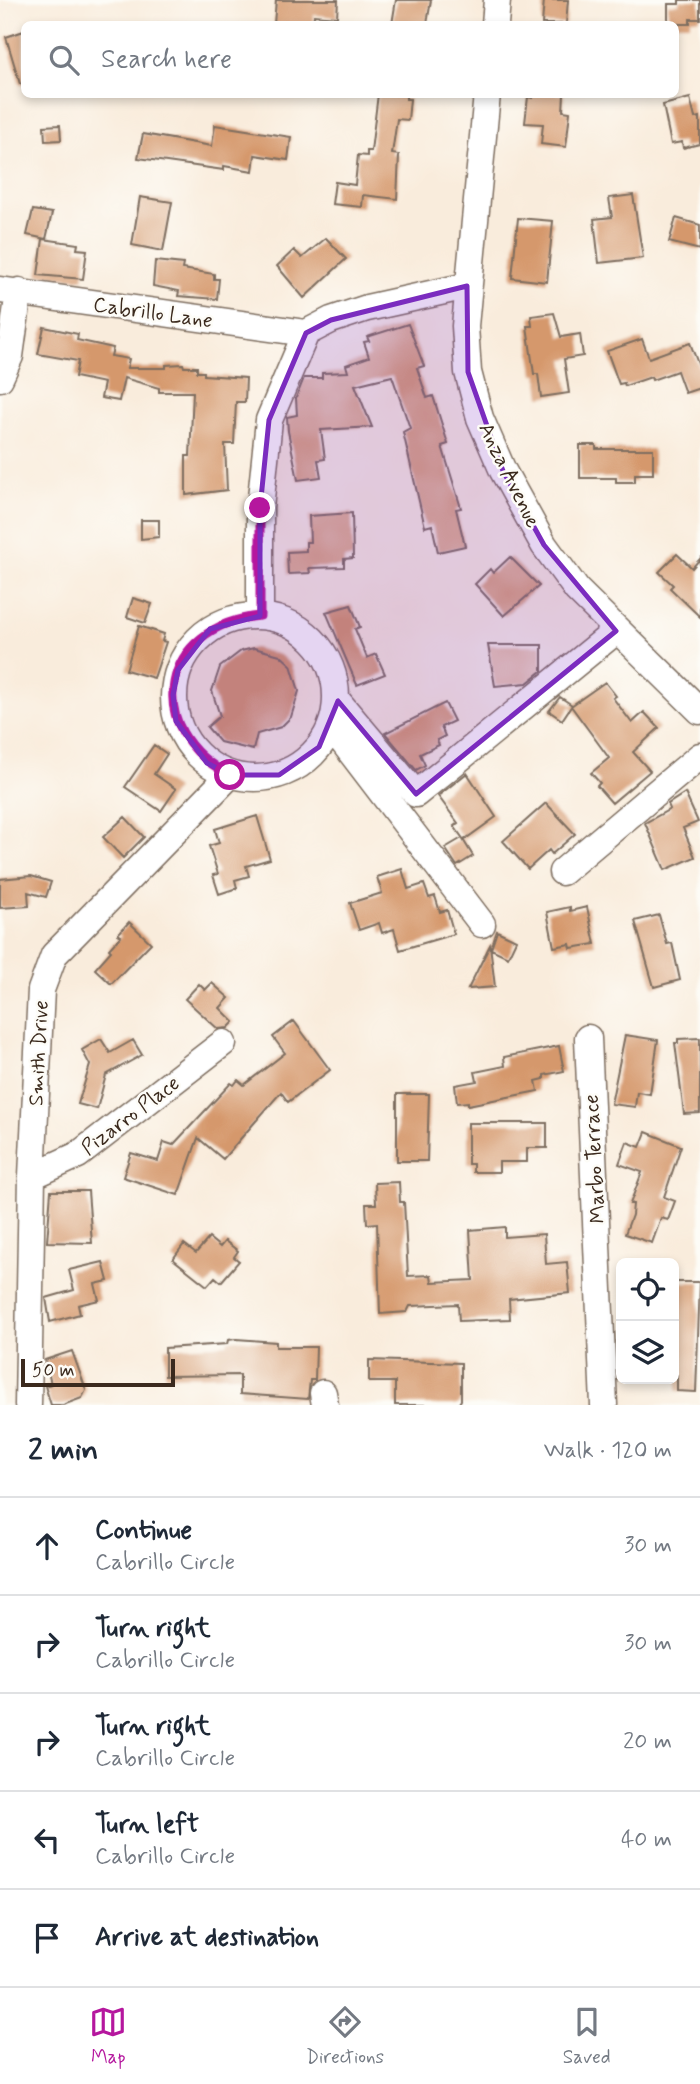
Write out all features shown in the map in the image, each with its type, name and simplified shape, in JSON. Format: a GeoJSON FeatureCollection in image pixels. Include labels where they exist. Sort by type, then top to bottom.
{"type":"FeatureCollection","features":[{"type":"Feature","properties":{"kind":"street"},"geometry":{"type":"LineString","coordinates":[[495,21],[497,0]]}},
{"type":"Feature","properties":{"kind":"street","name":"Anza Avenue"},"geometry":{"type":"LineString","coordinates":[[487,98],[467,286],[465,344],[468,372],[481,418],[503,471],[544,545],[577,590],[615,631],[700,711]]}},
{"type":"Feature","properties":{"kind":"street"},"geometry":{"type":"LineString","coordinates":[[260,616],[260,508],[269,420],[306,333],[331,320],[367,308],[467,286]]}},
{"type":"Feature","properties":{"kind":"street"},"geometry":{"type":"LineString","coordinates":[[0,378],[10,356],[10,291]]}},
{"type":"Feature","properties":{"kind":"street","name":"Cabrillo Lane"},"geometry":{"type":"LineString","coordinates":[[10,291],[306,333]]}},
{"type":"Feature","properties":{"kind":"street"},"geometry":{"type":"LineString","coordinates":[[260,616],[284,621],[323,652],[333,674],[337,699],[331,726],[319,747],[301,764],[267,777],[230,775],[206,764],[188,745],[176,721],[173,695],[178,670],[191,647],[210,629],[234,618],[260,616]]}},
{"type":"Feature","properties":{"kind":"street"},"geometry":{"type":"LineString","coordinates":[[337,699],[416,794],[615,631]]}},
{"type":"Feature","properties":{"kind":"street"},"geometry":{"type":"LineString","coordinates":[[331,726],[482,925]]}},
{"type":"Feature","properties":{"kind":"street"},"geometry":{"type":"LineString","coordinates":[[562,872],[700,756]]}},
{"type":"Feature","properties":{"kind":"street","name":"Smith Drive"},"geometry":{"type":"LineString","coordinates":[[28,1405],[32,1176],[41,990],[54,955],[230,775]]}},
{"type":"Feature","properties":{"kind":"street","name":"Marbo Terrace"},"geometry":{"type":"LineString","coordinates":[[588,1038],[604,1405]]}},
{"type":"Feature","properties":{"kind":"street","name":"Pizarro Place"},"geometry":{"type":"LineString","coordinates":[[32,1176],[78,1155],[223,1043]]}},
{"type":"Feature","properties":{"kind":"highlighted area"},"geometry":{"type":"Polygon","coordinates":[[[467,286],[468,372],[503,471],[544,545],[616,631],[416,794],[338,701],[319,747],[279,775],[230,775],[207,763],[176,721],[173,695],[178,670],[210,629],[260,616],[260,508],[269,420],[282,383],[306,333],[331,320],[467,286]]]}},
{"type":"Feature","properties":{"kind":"building"},"geometry":{"type":"Polygon","coordinates":[[[276,0],[338,0],[337,17],[314,15],[313,21],[274,21],[276,0]]]}},
{"type":"Feature","properties":{"kind":"building"},"geometry":{"type":"Polygon","coordinates":[[[396,0],[431,0],[428,21],[392,21],[396,0]]]}},
{"type":"Feature","properties":{"kind":"building"},"geometry":{"type":"Polygon","coordinates":[[[544,0],[568,0],[566,21],[542,21],[544,0]]]}},
{"type":"Feature","properties":{"kind":"building"},"geometry":{"type":"Polygon","coordinates":[[[679,0],[700,0],[700,19],[690,19],[690,24],[668,21],[668,4],[679,4],[679,0]]]}},
{"type":"Feature","properties":{"kind":"building"},"geometry":{"type":"Polygon","coordinates":[[[21,32],[21,84],[20,84],[6,37],[21,32]]]}},
{"type":"Feature","properties":{"kind":"building"},"geometry":{"type":"Polygon","coordinates":[[[378,98],[410,99],[408,120],[397,119],[392,154],[399,155],[397,199],[363,195],[362,207],[332,204],[335,182],[355,185],[358,155],[367,156],[367,151],[371,151],[378,98]]]}},
{"type":"Feature","properties":{"kind":"building"},"geometry":{"type":"Polygon","coordinates":[[[528,98],[564,98],[563,111],[570,112],[566,147],[541,144],[543,124],[525,123],[528,98]]]}},
{"type":"Feature","properties":{"kind":"building"},"geometry":{"type":"Polygon","coordinates":[[[690,98],[695,118],[700,117],[700,144],[683,148],[682,142],[671,144],[663,105],[690,98]]]}},
{"type":"Feature","properties":{"kind":"building"},"geometry":{"type":"Polygon","coordinates":[[[60,125],[61,140],[45,141],[44,126],[60,125]]]}},
{"type":"Feature","properties":{"kind":"building"},"geometry":{"type":"Polygon","coordinates":[[[215,125],[291,137],[288,160],[255,155],[253,171],[224,166],[224,170],[138,158],[143,134],[212,146],[215,125]]]}},
{"type":"Feature","properties":{"kind":"building"},"geometry":{"type":"Polygon","coordinates":[[[633,195],[643,258],[599,263],[594,219],[612,217],[609,198],[633,195]]]}},
{"type":"Feature","properties":{"kind":"building"},"geometry":{"type":"Polygon","coordinates":[[[140,197],[172,202],[163,251],[132,245],[140,197]]]}},
{"type":"Feature","properties":{"kind":"building"},"geometry":{"type":"Polygon","coordinates":[[[33,210],[52,213],[46,239],[27,235],[33,210]]]}},
{"type":"Feature","properties":{"kind":"building"},"geometry":{"type":"Polygon","coordinates":[[[518,218],[553,221],[547,282],[512,278],[518,218]]]}},
{"type":"Feature","properties":{"kind":"building"},"geometry":{"type":"Polygon","coordinates":[[[676,218],[700,225],[700,250],[669,242],[676,218]]]}},
{"type":"Feature","properties":{"kind":"building"},"geometry":{"type":"Polygon","coordinates":[[[326,238],[346,259],[304,298],[277,266],[294,250],[302,258],[326,238]]]}},
{"type":"Feature","properties":{"kind":"building"},"geometry":{"type":"Polygon","coordinates":[[[43,239],[78,244],[77,249],[87,250],[83,279],[38,275],[43,239]]]}},
{"type":"Feature","properties":{"kind":"building"},"geometry":{"type":"Polygon","coordinates":[[[155,261],[183,264],[182,269],[214,274],[214,279],[219,279],[217,299],[178,296],[179,291],[153,286],[155,261]]]}},
{"type":"Feature","properties":{"kind":"building"},"geometry":{"type":"Polygon","coordinates":[[[554,313],[561,337],[580,334],[583,356],[564,359],[569,393],[541,397],[538,374],[534,374],[527,326],[532,326],[531,316],[554,313]]]}},
{"type":"Feature","properties":{"kind":"building"},"geometry":{"type":"Polygon","coordinates":[[[408,324],[424,366],[417,368],[427,398],[433,396],[448,444],[442,446],[461,508],[456,509],[465,546],[438,552],[432,525],[425,527],[403,432],[410,428],[392,376],[355,385],[372,427],[321,430],[325,459],[318,460],[321,477],[298,480],[288,431],[287,417],[297,415],[296,398],[304,378],[322,378],[322,373],[348,372],[346,365],[369,357],[364,342],[369,341],[367,337],[408,324]]]}},
{"type":"Feature","properties":{"kind":"building"},"geometry":{"type":"Polygon","coordinates":[[[44,327],[78,334],[77,340],[113,348],[111,356],[129,359],[127,368],[166,368],[166,365],[183,364],[184,367],[197,367],[197,372],[204,372],[204,375],[246,378],[245,402],[236,402],[234,444],[225,444],[227,490],[186,495],[186,456],[190,456],[193,392],[159,392],[159,388],[124,378],[119,401],[101,398],[104,383],[75,377],[78,361],[38,354],[44,327]]]}},
{"type":"Feature","properties":{"kind":"building"},"geometry":{"type":"Polygon","coordinates":[[[642,339],[649,358],[690,343],[700,369],[700,388],[685,393],[677,371],[652,380],[651,377],[625,386],[624,383],[619,384],[607,351],[642,339]]]}},
{"type":"Feature","properties":{"kind":"building"},"geometry":{"type":"Polygon","coordinates":[[[580,445],[596,445],[596,449],[653,449],[653,474],[635,474],[635,482],[616,482],[616,478],[580,478],[580,445]]]}},
{"type":"Feature","properties":{"kind":"building"},"geometry":{"type":"Polygon","coordinates":[[[352,513],[353,558],[344,559],[344,567],[309,568],[310,573],[288,574],[287,552],[306,551],[306,542],[310,542],[309,516],[352,513]]]}},
{"type":"Feature","properties":{"kind":"building"},"geometry":{"type":"Polygon","coordinates":[[[141,520],[159,520],[159,537],[141,539],[141,520]]]}},
{"type":"Feature","properties":{"kind":"building"},"geometry":{"type":"Polygon","coordinates":[[[677,554],[692,568],[700,559],[700,617],[670,588],[673,585],[659,572],[677,554]]]}},
{"type":"Feature","properties":{"kind":"building"},"geometry":{"type":"Polygon","coordinates":[[[510,557],[539,586],[504,616],[475,584],[490,569],[493,573],[510,557]]]}},
{"type":"Feature","properties":{"kind":"building"},"geometry":{"type":"Polygon","coordinates":[[[133,598],[152,604],[145,623],[127,617],[133,598]]]}},
{"type":"Feature","properties":{"kind":"building"},"geometry":{"type":"Polygon","coordinates":[[[351,605],[360,627],[355,629],[367,658],[376,654],[385,674],[357,685],[326,612],[351,605]]]}},
{"type":"Feature","properties":{"kind":"building"},"geometry":{"type":"Polygon","coordinates":[[[139,626],[164,634],[162,641],[166,642],[154,678],[126,670],[139,626]]]}},
{"type":"Feature","properties":{"kind":"building"},"geometry":{"type":"Polygon","coordinates":[[[488,645],[542,645],[542,671],[527,683],[495,686],[488,645]]]}},
{"type":"Feature","properties":{"kind":"building"},"geometry":{"type":"Polygon","coordinates":[[[254,648],[280,655],[291,665],[299,691],[291,717],[281,727],[257,734],[253,750],[220,742],[207,727],[220,716],[212,691],[220,667],[241,651],[254,648]]]}},
{"type":"Feature","properties":{"kind":"building"},"geometry":{"type":"Polygon","coordinates":[[[605,682],[616,696],[613,698],[632,723],[644,712],[659,728],[633,752],[650,771],[612,803],[597,786],[600,783],[591,773],[609,758],[571,706],[605,682]]]}},
{"type":"Feature","properties":{"kind":"building"},"geometry":{"type":"Polygon","coordinates":[[[560,697],[572,705],[562,720],[549,711],[560,697]]]}},
{"type":"Feature","properties":{"kind":"building"},"geometry":{"type":"Polygon","coordinates":[[[445,703],[454,721],[441,727],[445,736],[437,740],[439,745],[420,754],[425,765],[416,770],[385,733],[445,703]]]}},
{"type":"Feature","properties":{"kind":"building"},"geometry":{"type":"Polygon","coordinates":[[[154,745],[167,754],[154,774],[176,789],[161,811],[125,787],[154,745]]]}},
{"type":"Feature","properties":{"kind":"building"},"geometry":{"type":"Polygon","coordinates":[[[467,773],[496,817],[464,840],[454,826],[458,823],[438,796],[467,773]]]}},
{"type":"Feature","properties":{"kind":"building"},"geometry":{"type":"Polygon","coordinates":[[[685,793],[698,822],[683,828],[695,857],[665,870],[645,823],[670,809],[668,804],[685,793]]]}},
{"type":"Feature","properties":{"kind":"building"},"geometry":{"type":"Polygon","coordinates":[[[546,803],[575,834],[552,854],[549,850],[528,869],[503,841],[546,803]]]}},
{"type":"Feature","properties":{"kind":"building"},"geometry":{"type":"Polygon","coordinates":[[[257,816],[270,859],[246,866],[249,876],[235,880],[237,888],[219,894],[213,875],[218,874],[209,846],[219,843],[215,829],[257,816]]]}},
{"type":"Feature","properties":{"kind":"building"},"geometry":{"type":"Polygon","coordinates":[[[125,817],[144,837],[123,858],[103,837],[125,817]]]}},
{"type":"Feature","properties":{"kind":"building"},"geometry":{"type":"Polygon","coordinates":[[[462,838],[473,856],[457,866],[445,848],[462,838]]]}},
{"type":"Feature","properties":{"kind":"building"},"geometry":{"type":"Polygon","coordinates":[[[402,869],[408,889],[424,884],[429,898],[435,896],[440,912],[447,910],[454,934],[400,950],[394,929],[382,933],[379,923],[359,930],[350,903],[382,893],[377,877],[402,869]]]}},
{"type":"Feature","properties":{"kind":"building"},"geometry":{"type":"Polygon","coordinates":[[[31,876],[51,882],[46,897],[28,892],[29,906],[0,908],[0,879],[31,876]]]}},
{"type":"Feature","properties":{"kind":"building"},"geometry":{"type":"Polygon","coordinates":[[[570,907],[570,911],[587,907],[595,944],[571,948],[570,944],[554,947],[547,912],[570,907]]]}},
{"type":"Feature","properties":{"kind":"building"},"geometry":{"type":"Polygon","coordinates":[[[659,915],[667,944],[672,943],[680,980],[654,987],[635,921],[659,915]]]}},
{"type":"Feature","properties":{"kind":"building"},"geometry":{"type":"Polygon","coordinates":[[[129,922],[151,943],[111,984],[95,969],[111,951],[109,949],[121,936],[118,934],[129,922]]]}},
{"type":"Feature","properties":{"kind":"building"},"geometry":{"type":"Polygon","coordinates":[[[497,931],[516,940],[508,957],[491,949],[497,931]]]}},
{"type":"Feature","properties":{"kind":"building"},"geometry":{"type":"Polygon","coordinates":[[[490,945],[495,987],[468,989],[490,945]]]}},
{"type":"Feature","properties":{"kind":"building"},"geometry":{"type":"Polygon","coordinates":[[[212,983],[229,998],[220,1008],[234,1022],[228,1028],[218,1029],[185,999],[199,984],[205,990],[212,983]]]}},
{"type":"Feature","properties":{"kind":"building"},"geometry":{"type":"Polygon","coordinates":[[[294,1021],[330,1070],[288,1102],[281,1092],[223,1159],[198,1138],[178,1195],[123,1177],[131,1153],[158,1161],[164,1142],[173,1145],[231,1083],[234,1085],[238,1080],[244,1085],[285,1053],[273,1037],[294,1021]]]}},
{"type":"Feature","properties":{"kind":"building"},"geometry":{"type":"Polygon","coordinates":[[[625,1035],[658,1040],[650,1094],[637,1092],[635,1107],[611,1104],[625,1035]]]}},
{"type":"Feature","properties":{"kind":"building"},"geometry":{"type":"Polygon","coordinates":[[[700,1038],[700,1113],[684,1114],[675,1043],[678,1043],[678,1039],[700,1038]]]}},
{"type":"Feature","properties":{"kind":"building"},"geometry":{"type":"Polygon","coordinates":[[[101,1039],[110,1053],[133,1040],[142,1055],[106,1075],[97,1109],[78,1104],[90,1065],[82,1050],[101,1039]]]}},
{"type":"Feature","properties":{"kind":"building"},"geometry":{"type":"Polygon","coordinates":[[[559,1046],[564,1071],[544,1075],[544,1079],[536,1081],[538,1091],[468,1105],[468,1102],[457,1103],[455,1085],[477,1081],[475,1072],[505,1066],[504,1057],[559,1046]]]}},
{"type":"Feature","properties":{"kind":"building"},"geometry":{"type":"Polygon","coordinates":[[[397,1094],[429,1094],[427,1161],[397,1161],[397,1094]]]}},
{"type":"Feature","properties":{"kind":"building"},"geometry":{"type":"Polygon","coordinates":[[[468,1123],[547,1123],[547,1148],[527,1148],[527,1162],[499,1162],[499,1172],[473,1172],[473,1164],[468,1164],[468,1123]]]}},
{"type":"Feature","properties":{"kind":"building"},"geometry":{"type":"Polygon","coordinates":[[[646,1132],[681,1146],[664,1197],[675,1201],[668,1220],[661,1218],[652,1243],[625,1234],[632,1215],[633,1204],[630,1204],[642,1172],[619,1164],[627,1142],[640,1147],[646,1132]]]}},
{"type":"Feature","properties":{"kind":"building"},"geometry":{"type":"Polygon","coordinates":[[[399,1182],[400,1202],[404,1202],[408,1276],[431,1275],[432,1282],[473,1280],[470,1230],[505,1227],[505,1237],[544,1234],[546,1264],[567,1262],[570,1293],[509,1299],[510,1319],[459,1321],[458,1304],[410,1306],[407,1312],[380,1314],[377,1223],[367,1224],[366,1204],[376,1204],[375,1183],[399,1182]]]}},
{"type":"Feature","properties":{"kind":"building"},"geometry":{"type":"Polygon","coordinates":[[[51,1191],[88,1191],[92,1243],[47,1242],[51,1191]]]}},
{"type":"Feature","properties":{"kind":"building"},"geometry":{"type":"Polygon","coordinates":[[[209,1238],[220,1247],[225,1241],[238,1251],[234,1257],[239,1261],[221,1282],[215,1277],[207,1286],[173,1259],[184,1244],[196,1253],[209,1238]]]}},
{"type":"Feature","properties":{"kind":"building"},"geometry":{"type":"Polygon","coordinates":[[[103,1262],[108,1281],[95,1284],[99,1300],[78,1305],[80,1314],[50,1322],[46,1298],[74,1290],[69,1270],[103,1262]]]}},
{"type":"Feature","properties":{"kind":"building"},"geometry":{"type":"Polygon","coordinates":[[[679,1282],[700,1282],[696,1392],[677,1391],[679,1282]]]}},
{"type":"Feature","properties":{"kind":"building"},"geometry":{"type":"Polygon","coordinates":[[[228,1340],[276,1342],[276,1347],[316,1347],[315,1380],[310,1380],[308,1399],[240,1394],[240,1375],[165,1376],[165,1348],[227,1344],[228,1340]]]}},
{"type":"Feature","properties":{"kind":"building"},"geometry":{"type":"Polygon","coordinates":[[[72,1351],[86,1390],[82,1398],[63,1405],[51,1405],[45,1386],[51,1384],[45,1360],[72,1351]]]}},
{"type":"Feature","properties":{"kind":"building"},"geometry":{"type":"Polygon","coordinates":[[[369,1360],[461,1363],[461,1400],[458,1405],[395,1405],[395,1382],[369,1382],[369,1360]]]}},
{"type":"Feature","properties":{"kind":"route"},"geometry":{"type":"LineString","coordinates":[[230,775],[206,764],[188,745],[176,721],[173,695],[178,670],[191,647],[210,629],[234,618],[260,616],[260,508]]}}]}
